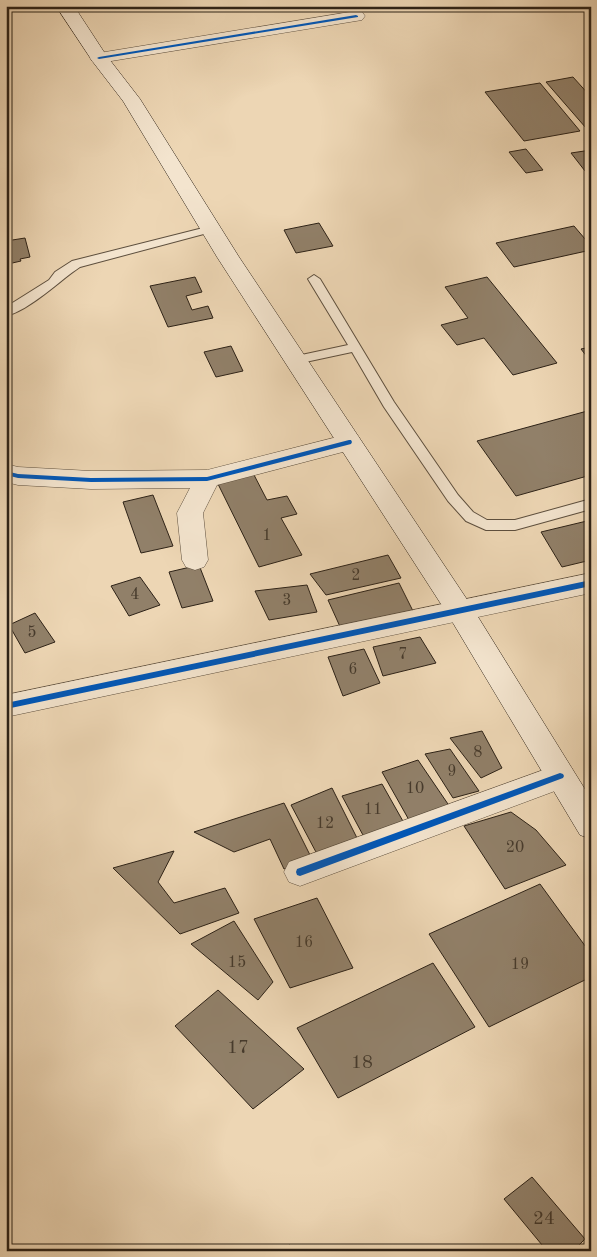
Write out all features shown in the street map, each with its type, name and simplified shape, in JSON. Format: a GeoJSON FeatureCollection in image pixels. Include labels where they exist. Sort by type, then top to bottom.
{"type":"FeatureCollection","features":[{"type":"Feature","properties":{"kind":"street"},"geometry":{"type":"LineString","coordinates":[[65,6],[99,58],[131,99],[211,230],[460,611],[591,826]]}},
{"type":"Feature","properties":{"kind":"street"},"geometry":{"type":"LineString","coordinates":[[99,58],[356,16]]}},
{"type":"Feature","properties":{"kind":"street"},"geometry":{"type":"LineString","coordinates":[[6,473],[18,476],[91,480],[207,479],[348,442]]}},
{"type":"Feature","properties":{"kind":"street"},"geometry":{"type":"LineString","coordinates":[[195,560],[190,513],[207,479]]}},
{"type":"Feature","properties":{"kind":"street"},"geometry":{"type":"LineString","coordinates":[[6,706],[591,583]]}},
{"type":"Feature","properties":{"kind":"street"},"geometry":{"type":"LineString","coordinates":[[300,872],[560,776]]}},
{"type":"Feature","properties":{"kind":"lane"},"geometry":{"type":"LineString","coordinates":[[6,312],[53,283],[59,275],[76,264],[211,230]]}},
{"type":"Feature","properties":{"kind":"lane"},"geometry":{"type":"LineString","coordinates":[[314,279],[395,412],[453,498],[473,520],[480,523],[512,526],[591,504]]}},
{"type":"Feature","properties":{"kind":"lane"},"geometry":{"type":"LineString","coordinates":[[296,360],[343,349],[356,348]]}},
{"type":"Feature","properties":{"kind":"building"},"geometry":{"type":"Polygon","coordinates":[[[573,77],[591,97],[591,127],[586,128],[546,82],[573,77]]]}},
{"type":"Feature","properties":{"kind":"building"},"geometry":{"type":"Polygon","coordinates":[[[540,83],[580,131],[524,141],[485,92],[540,83]]]}},
{"type":"Feature","properties":{"kind":"building"},"geometry":{"type":"Polygon","coordinates":[[[526,149],[543,170],[526,173],[509,152],[526,149]]]}},
{"type":"Feature","properties":{"kind":"building"},"geometry":{"type":"Polygon","coordinates":[[[591,150],[591,170],[585,171],[571,153],[591,150]]]}},
{"type":"Feature","properties":{"kind":"building"},"geometry":{"type":"Polygon","coordinates":[[[319,223],[333,246],[296,253],[284,230],[319,223]]]}},
{"type":"Feature","properties":{"kind":"building"},"geometry":{"type":"Polygon","coordinates":[[[574,226],[591,246],[591,250],[514,267],[496,243],[574,226]]]}},
{"type":"Feature","properties":{"kind":"building"},"geometry":{"type":"Polygon","coordinates":[[[25,238],[30,257],[8,264],[6,241],[25,238]]]}},
{"type":"Feature","properties":{"kind":"building"},"geometry":{"type":"Polygon","coordinates":[[[195,277],[202,292],[186,296],[192,310],[208,306],[213,318],[168,327],[150,286],[195,277]]]}},
{"type":"Feature","properties":{"kind":"building"},"geometry":{"type":"Polygon","coordinates":[[[487,277],[557,363],[513,375],[484,338],[457,345],[441,325],[468,318],[445,287],[487,277]]]}},
{"type":"Feature","properties":{"kind":"building"},"geometry":{"type":"Polygon","coordinates":[[[231,346],[243,371],[216,377],[204,352],[231,346]]]}},
{"type":"Feature","properties":{"kind":"building"},"geometry":{"type":"Polygon","coordinates":[[[591,347],[591,362],[581,349],[591,347]]]}},
{"type":"Feature","properties":{"kind":"building"},"geometry":{"type":"Polygon","coordinates":[[[591,410],[591,475],[516,496],[477,441],[591,410]]]}},
{"type":"Feature","properties":{"kind":"building"},"geometry":{"type":"Polygon","coordinates":[[[253,473],[267,500],[287,496],[297,514],[281,518],[302,555],[259,567],[218,484],[253,473]]]}},
{"type":"Feature","properties":{"kind":"building"},"geometry":{"type":"Polygon","coordinates":[[[153,495],[173,546],[141,553],[123,502],[153,495]]]}},
{"type":"Feature","properties":{"kind":"building"},"geometry":{"type":"Polygon","coordinates":[[[591,520],[591,560],[562,567],[541,532],[591,520]]]}},
{"type":"Feature","properties":{"kind":"building"},"geometry":{"type":"Polygon","coordinates":[[[388,555],[401,578],[326,595],[310,574],[388,555]]]}},
{"type":"Feature","properties":{"kind":"building"},"geometry":{"type":"Polygon","coordinates":[[[199,565],[213,601],[182,608],[169,572],[199,565]]]}},
{"type":"Feature","properties":{"kind":"building"},"geometry":{"type":"Polygon","coordinates":[[[140,577],[160,605],[129,616],[111,586],[140,577]]]}},
{"type":"Feature","properties":{"kind":"building"},"geometry":{"type":"Polygon","coordinates":[[[399,583],[414,613],[342,631],[328,600],[399,583]]]}},
{"type":"Feature","properties":{"kind":"building"},"geometry":{"type":"Polygon","coordinates":[[[307,585],[317,612],[269,620],[255,591],[307,585]]]}},
{"type":"Feature","properties":{"kind":"building"},"geometry":{"type":"Polygon","coordinates":[[[35,613],[55,642],[25,653],[9,625],[35,613]]]}},
{"type":"Feature","properties":{"kind":"building"},"geometry":{"type":"Polygon","coordinates":[[[420,637],[436,663],[383,676],[373,647],[420,637]]]}},
{"type":"Feature","properties":{"kind":"building"},"geometry":{"type":"Polygon","coordinates":[[[364,649],[380,683],[343,696],[328,657],[364,649]]]}},
{"type":"Feature","properties":{"kind":"building"},"geometry":{"type":"Polygon","coordinates":[[[482,731],[502,768],[481,778],[450,738],[482,731]]]}},
{"type":"Feature","properties":{"kind":"building"},"geometry":{"type":"Polygon","coordinates":[[[450,749],[479,791],[453,798],[425,754],[450,749]]]}},
{"type":"Feature","properties":{"kind":"building"},"geometry":{"type":"Polygon","coordinates":[[[418,760],[450,807],[409,820],[382,772],[418,760]]]}},
{"type":"Feature","properties":{"kind":"building"},"geometry":{"type":"Polygon","coordinates":[[[382,784],[404,823],[364,837],[342,796],[382,784]]]}},
{"type":"Feature","properties":{"kind":"building"},"geometry":{"type":"Polygon","coordinates":[[[332,788],[359,842],[317,854],[291,805],[332,788]]]}},
{"type":"Feature","properties":{"kind":"building"},"geometry":{"type":"Polygon","coordinates":[[[284,803],[313,861],[284,869],[270,839],[234,852],[194,832],[284,803]]]}},
{"type":"Feature","properties":{"kind":"building"},"geometry":{"type":"Polygon","coordinates":[[[511,812],[536,830],[566,865],[505,889],[464,826],[511,812]]]}},
{"type":"Feature","properties":{"kind":"building"},"geometry":{"type":"Polygon","coordinates":[[[174,851],[158,882],[174,903],[225,888],[239,913],[180,934],[113,868],[174,851]]]}},
{"type":"Feature","properties":{"kind":"building"},"geometry":{"type":"Polygon","coordinates":[[[540,884],[591,954],[591,977],[489,1027],[429,934],[540,884]]]}},
{"type":"Feature","properties":{"kind":"building"},"geometry":{"type":"Polygon","coordinates":[[[317,898],[353,968],[290,988],[254,919],[317,898]]]}},
{"type":"Feature","properties":{"kind":"building"},"geometry":{"type":"Polygon","coordinates":[[[234,921],[273,982],[258,1000],[191,944],[234,921]]]}},
{"type":"Feature","properties":{"kind":"building"},"geometry":{"type":"Polygon","coordinates":[[[433,963],[475,1027],[338,1098],[297,1028],[433,963]]]}},
{"type":"Feature","properties":{"kind":"building"},"geometry":{"type":"Polygon","coordinates":[[[218,990],[304,1069],[253,1109],[175,1026],[218,990]]]}},
{"type":"Feature","properties":{"kind":"building"},"geometry":{"type":"Polygon","coordinates":[[[532,1177],[585,1239],[573,1251],[547,1251],[504,1199],[532,1177]]]}},
{"type":"Feature","properties":{"kind":"building"},"geometry":{"type":"Polygon","coordinates":[[[290,1245],[295,1251],[272,1251],[290,1245]]]}},
{"type":"Feature","properties":{"kind":"cycle path"},"geometry":{"type":"LineString","coordinates":[[99,58],[356,16]]}},
{"type":"Feature","properties":{"kind":"cycle path"},"geometry":{"type":"LineString","coordinates":[[6,473],[18,476],[91,480],[207,479],[349,442]]}},
{"type":"Feature","properties":{"kind":"cycle path"},"geometry":{"type":"LineString","coordinates":[[6,706],[591,583]]}},
{"type":"Feature","properties":{"kind":"cycle path"},"geometry":{"type":"LineString","coordinates":[[300,872],[560,776]]}}]}
